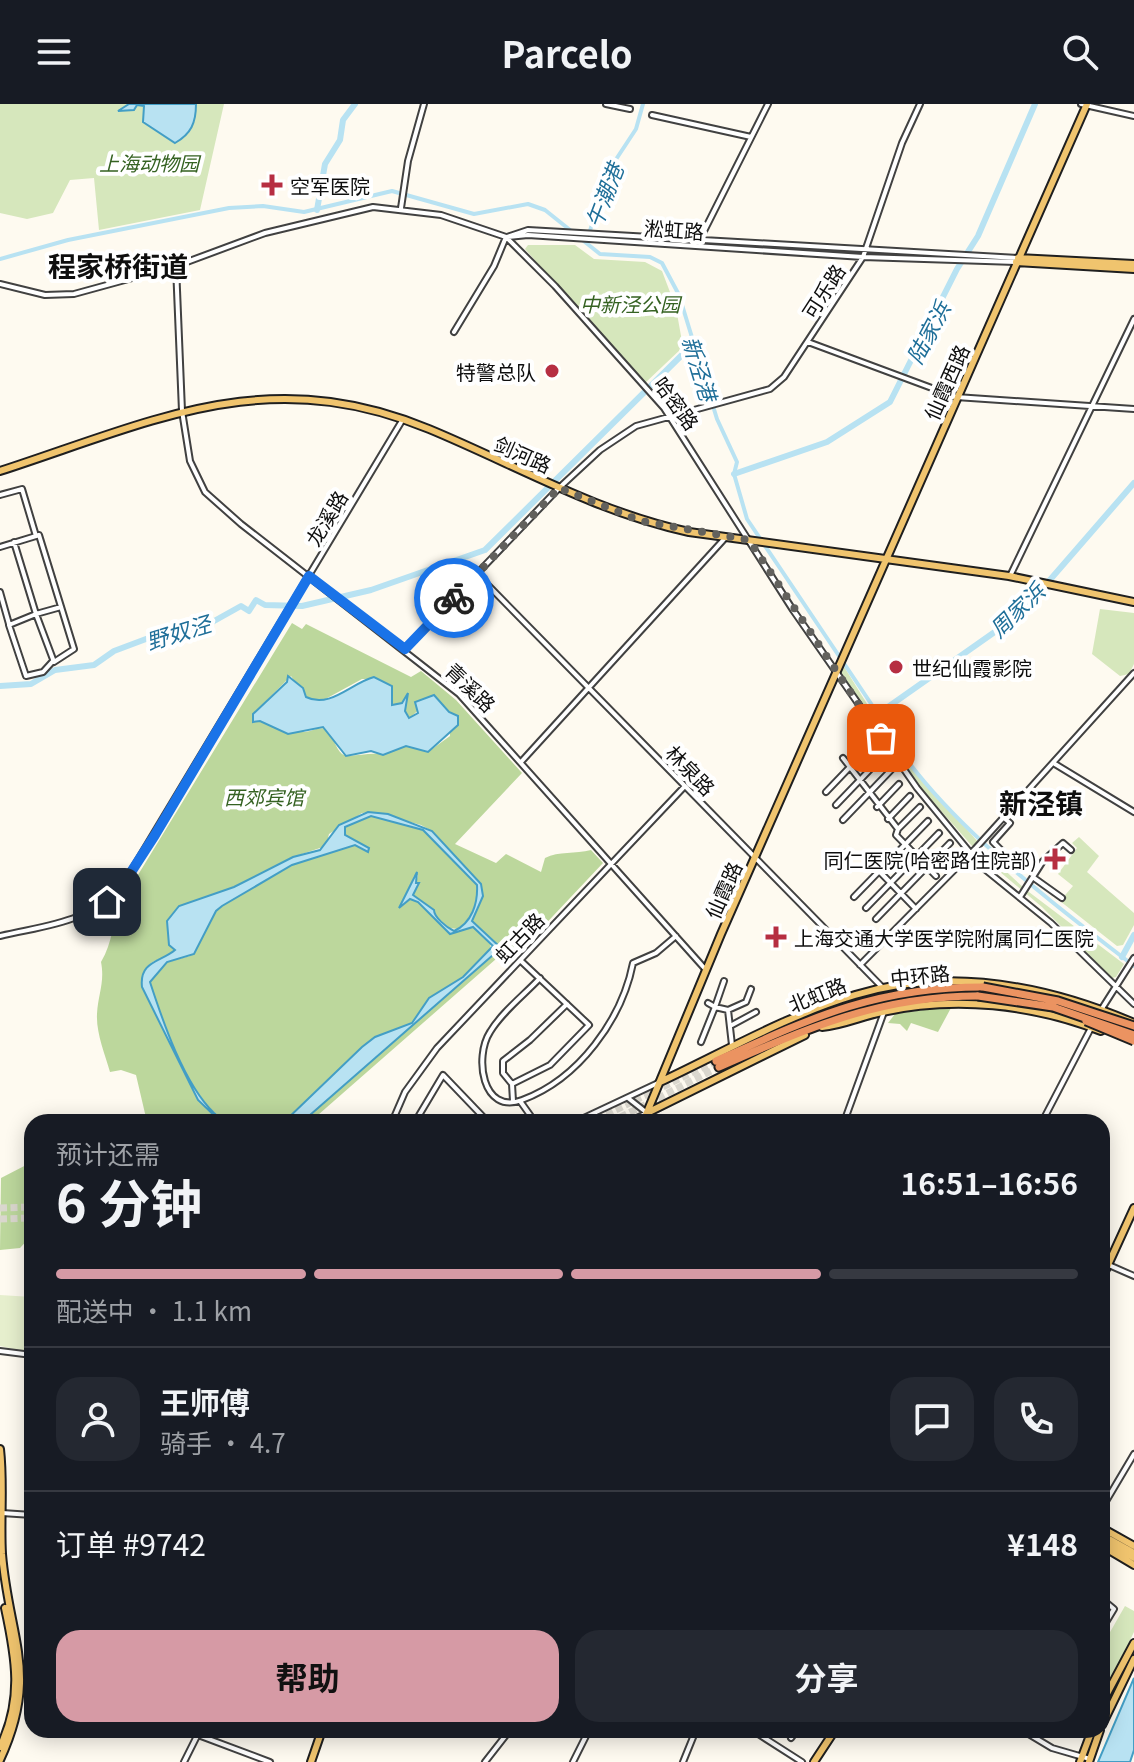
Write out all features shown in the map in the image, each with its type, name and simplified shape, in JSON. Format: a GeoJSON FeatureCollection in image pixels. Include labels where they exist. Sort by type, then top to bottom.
{"type":"FeatureCollection","features":[{"type":"Feature","properties":{"kind":"highway","name":"中环路"},"geometry":{"type":"LineString","coordinates":[[1134,1024],[1058,1001],[983,987],[903,992],[864,999],[815,1016],[718,1064],[817,1024],[869,1008],[903,1001],[978,996],[1053,1007],[1134,1040]]}},
{"type":"Feature","properties":{"kind":"highway"},"geometry":{"type":"LineString","coordinates":[[809,1013],[864,999]]}},
{"type":"Feature","properties":{"kind":"main road","name":"仙霞西路"},"geometry":{"type":"LineString","coordinates":[[837,674],[1084,104]]}},
{"type":"Feature","properties":{"kind":"main road","name":"淞虹路"},"geometry":{"type":"LineString","coordinates":[[1017,260],[1134,266]]}},
{"type":"Feature","properties":{"kind":"main road","name":"剑河路"},"geometry":{"type":"LineString","coordinates":[[0,471],[182,411],[242,399],[299,399],[354,405],[403,419],[641,521],[752,541],[1009,576],[1134,602]]}},
{"type":"Feature","properties":{"kind":"main road","name":"仙霞路"},"geometry":{"type":"LineString","coordinates":[[647,1113],[706,970],[837,674]]}},
{"type":"Feature","properties":{"kind":"main road","name":"北虹路"},"geometry":{"type":"LineString","coordinates":[[660,1082],[809,1013],[883,988],[929,982],[989,983],[1044,992],[1134,1024]]}},
{"type":"Feature","properties":{"kind":"main road","name":"北虹路"},"geometry":{"type":"LineString","coordinates":[[647,1113],[669,1099],[823,1027],[884,1011],[955,1003],[983,1005],[1050,1015],[1134,1040]]}},
{"type":"Feature","properties":{"kind":"main road"},"geometry":{"type":"LineString","coordinates":[[669,1061],[680,1072]]}},
{"type":"Feature","properties":{"kind":"main road"},"geometry":{"type":"LineString","coordinates":[[660,1082],[661,1095],[669,1099]]}},
{"type":"Feature","properties":{"kind":"main road"},"geometry":{"type":"LineString","coordinates":[[1110,1254],[1134,1208]]}},
{"type":"Feature","properties":{"kind":"main road"},"geometry":{"type":"LineString","coordinates":[[0,1449],[7,1602],[23,1678],[16,1719],[0,1760]]}},
{"type":"Feature","properties":{"kind":"main road"},"geometry":{"type":"LineString","coordinates":[[1110,1532],[1134,1546]]}},
{"type":"Feature","properties":{"kind":"main road"},"geometry":{"type":"LineString","coordinates":[[1110,1542],[1134,1555]]}},
{"type":"Feature","properties":{"kind":"main road"},"geometry":{"type":"LineString","coordinates":[[1110,1551],[1134,1565]]}},
{"type":"Feature","properties":{"kind":"main road"},"geometry":{"type":"LineString","coordinates":[[0,1569],[18,1675],[16,1701],[0,1747]]}},
{"type":"Feature","properties":{"kind":"main road"},"geometry":{"type":"LineString","coordinates":[[1110,1688],[1134,1643]]}},
{"type":"Feature","properties":{"kind":"main road"},"geometry":{"type":"LineString","coordinates":[[1110,1709],[1134,1659]]}},
{"type":"Feature","properties":{"kind":"main road"},"geometry":{"type":"LineString","coordinates":[[311,1762],[319,1738]]}},
{"type":"Feature","properties":{"kind":"main road"},"geometry":{"type":"LineString","coordinates":[[814,1762],[830,1738]]}},
{"type":"Feature","properties":{"kind":"main road"},"geometry":{"type":"LineString","coordinates":[[1081,1759],[1089,1738]]}},
{"type":"Feature","properties":{"kind":"main road"},"geometry":{"type":"LineString","coordinates":[[1089,1760],[1097,1738]]}},
{"type":"Feature","properties":{"kind":"street"},"geometry":{"type":"LineString","coordinates":[[401,208],[424,104]]}},
{"type":"Feature","properties":{"kind":"street"},"geometry":{"type":"LineString","coordinates":[[610,104],[630,109]]}},
{"type":"Feature","properties":{"kind":"street"},"geometry":{"type":"LineString","coordinates":[[698,245],[768,104]]}},
{"type":"Feature","properties":{"kind":"street","name":"可乐路"},"geometry":{"type":"LineString","coordinates":[[405,649],[477,574],[552,485],[616,437],[636,426],[717,405],[778,384],[864,254],[902,143],[920,104]]}},
{"type":"Feature","properties":{"kind":"street"},"geometry":{"type":"LineString","coordinates":[[1084,104],[1134,116]]}},
{"type":"Feature","properties":{"kind":"street"},"geometry":{"type":"LineString","coordinates":[[652,115],[751,137]]}},
{"type":"Feature","properties":{"kind":"street","name":"哈密路"},"geometry":{"type":"LineString","coordinates":[[0,284],[64,296],[176,266],[265,233],[363,208],[401,208],[462,221],[506,237],[648,388],[671,417],[837,674],[917,788],[974,850],[982,867],[1051,923],[1134,1004]]}},
{"type":"Feature","properties":{"kind":"street","name":"淞虹路"},"geometry":{"type":"LineString","coordinates":[[506,237],[557,235],[1017,260]]}},
{"type":"Feature","properties":{"kind":"street"},"geometry":{"type":"LineString","coordinates":[[454,332],[494,266],[506,237]]}},
{"type":"Feature","properties":{"kind":"street","name":"青溪路"},"geometry":{"type":"LineString","coordinates":[[176,266],[182,411],[190,461],[205,492],[459,694],[706,970]]}},
{"type":"Feature","properties":{"kind":"street"},"geometry":{"type":"LineString","coordinates":[[1009,576],[1134,319]]}},
{"type":"Feature","properties":{"kind":"street"},"geometry":{"type":"LineString","coordinates":[[808,342],[956,397],[1134,409]]}},
{"type":"Feature","properties":{"kind":"street","name":"龙溪路"},"geometry":{"type":"LineString","coordinates":[[0,936],[80,918],[107,902],[124,883],[403,419]]}},
{"type":"Feature","properties":{"kind":"street"},"geometry":{"type":"LineString","coordinates":[[0,495],[22,489],[36,536]]}},
{"type":"Feature","properties":{"kind":"street"},"geometry":{"type":"LineString","coordinates":[[0,547],[39,535],[74,649],[53,661],[43,672],[26,676],[0,592]]}},
{"type":"Feature","properties":{"kind":"street"},"geometry":{"type":"LineString","coordinates":[[521,762],[726,537]]}},
{"type":"Feature","properties":{"kind":"street"},"geometry":{"type":"LineString","coordinates":[[14,542],[53,661]]}},
{"type":"Feature","properties":{"kind":"street","name":"林泉路"},"geometry":{"type":"LineString","coordinates":[[477,574],[883,988]]}},
{"type":"Feature","properties":{"kind":"street"},"geometry":{"type":"LineString","coordinates":[[9,625],[61,607]]}},
{"type":"Feature","properties":{"kind":"street"},"geometry":{"type":"LineString","coordinates":[[860,965],[1055,764],[1134,673]]}},
{"type":"Feature","properties":{"kind":"street"},"geometry":{"type":"LineString","coordinates":[[826,792],[872,744]]}},
{"type":"Feature","properties":{"kind":"street"},"geometry":{"type":"LineString","coordinates":[[836,805],[882,757]]}},
{"type":"Feature","properties":{"kind":"street"},"geometry":{"type":"LineString","coordinates":[[843,758],[877,807],[898,829]]}},
{"type":"Feature","properties":{"kind":"street"},"geometry":{"type":"LineString","coordinates":[[1055,764],[1134,812]]}},
{"type":"Feature","properties":{"kind":"street"},"geometry":{"type":"LineString","coordinates":[[843,820],[892,769]]}},
{"type":"Feature","properties":{"kind":"street"},"geometry":{"type":"LineString","coordinates":[[877,807],[899,784]]}},
{"type":"Feature","properties":{"kind":"street","name":"虹古路"},"geometry":{"type":"LineString","coordinates":[[395,1114],[405,1092],[427,1060],[685,786]]}},
{"type":"Feature","properties":{"kind":"street"},"geometry":{"type":"LineString","coordinates":[[888,819],[910,796]]}},
{"type":"Feature","properties":{"kind":"street"},"geometry":{"type":"LineString","coordinates":[[920,807],[896,835],[936,876]]}},
{"type":"Feature","properties":{"kind":"street"},"geometry":{"type":"LineString","coordinates":[[1004,818],[1010,823],[993,842],[1009,858],[1025,858],[1034,875],[1062,898]]}},
{"type":"Feature","properties":{"kind":"street"},"geometry":{"type":"LineString","coordinates":[[854,897],[928,821]]}},
{"type":"Feature","properties":{"kind":"street"},"geometry":{"type":"LineString","coordinates":[[866,908],[939,833]]}},
{"type":"Feature","properties":{"kind":"street"},"geometry":{"type":"LineString","coordinates":[[876,919],[950,843]]}},
{"type":"Feature","properties":{"kind":"street"},"geometry":{"type":"LineString","coordinates":[[1019,898],[1034,875],[1063,843],[1071,850]]}},
{"type":"Feature","properties":{"kind":"street"},"geometry":{"type":"LineString","coordinates":[[879,871],[916,909]]}},
{"type":"Feature","properties":{"kind":"street"},"geometry":{"type":"LineString","coordinates":[[540,978],[489,1032],[481,1058],[481,1071],[488,1088],[496,1096],[520,1101],[561,1076],[595,1045],[621,1006],[633,963],[656,953],[676,936]]}},
{"type":"Feature","properties":{"kind":"street"},"geometry":{"type":"LineString","coordinates":[[1046,1114],[1100,1010],[1134,958]]}},
{"type":"Feature","properties":{"kind":"street"},"geometry":{"type":"LineString","coordinates":[[512,1084],[550,1065],[589,1025],[519,959]]}},
{"type":"Feature","properties":{"kind":"street"},"geometry":{"type":"LineString","coordinates":[[701,1042],[724,981]]}},
{"type":"Feature","properties":{"kind":"street"},"geometry":{"type":"LineString","coordinates":[[708,1003],[728,1010],[746,1002],[751,989]]}},
{"type":"Feature","properties":{"kind":"street"},"geometry":{"type":"LineString","coordinates":[[513,1101],[512,1084],[503,1073],[503,1061],[530,1040],[567,1003]]}},
{"type":"Feature","properties":{"kind":"street"},"geometry":{"type":"LineString","coordinates":[[728,1010],[732,1025],[728,1035],[733,1048]]}},
{"type":"Feature","properties":{"kind":"street"},"geometry":{"type":"LineString","coordinates":[[847,1114],[884,1011]]}},
{"type":"Feature","properties":{"kind":"street"},"geometry":{"type":"LineString","coordinates":[[732,1025],[742,1023],[745,1016],[756,1012]]}},
{"type":"Feature","properties":{"kind":"street"},"geometry":{"type":"LineString","coordinates":[[420,1114],[443,1075],[480,1114]]}},
{"type":"Feature","properties":{"kind":"street","name":"北虹路"},"geometry":{"type":"LineString","coordinates":[[592,1114],[660,1082]]}},
{"type":"Feature","properties":{"kind":"street"},"geometry":{"type":"LineString","coordinates":[[626,1098],[647,1113]]}},
{"type":"Feature","properties":{"kind":"street"},"geometry":{"type":"LineString","coordinates":[[520,1101],[529,1114]]}},
{"type":"Feature","properties":{"kind":"street"},"geometry":{"type":"LineString","coordinates":[[1110,1266],[1134,1276]]}},
{"type":"Feature","properties":{"kind":"street"},"geometry":{"type":"LineString","coordinates":[[0,1351],[24,1354]]}},
{"type":"Feature","properties":{"kind":"street"},"geometry":{"type":"LineString","coordinates":[[1110,1494],[1134,1454]]}},
{"type":"Feature","properties":{"kind":"street"},"geometry":{"type":"LineString","coordinates":[[1,1513],[24,1514]]}},
{"type":"Feature","properties":{"kind":"street"},"geometry":{"type":"LineString","coordinates":[[184,1762],[196,1738]]}},
{"type":"Feature","properties":{"kind":"street"},"geometry":{"type":"LineString","coordinates":[[211,1738],[270,1762]]}},
{"type":"Feature","properties":{"kind":"street"},"geometry":{"type":"LineString","coordinates":[[485,1762],[504,1738]]}},
{"type":"Feature","properties":{"kind":"street"},"geometry":{"type":"LineString","coordinates":[[573,1762],[585,1738]]}},
{"type":"Feature","properties":{"kind":"street"},"geometry":{"type":"LineString","coordinates":[[683,1762],[693,1738]]}},
{"type":"Feature","properties":{"kind":"street"},"geometry":{"type":"LineString","coordinates":[[764,1738],[802,1762]]}},
{"type":"Feature","properties":{"kind":"street"},"geometry":{"type":"LineString","coordinates":[[1035,1738],[1052,1748],[1089,1760]]}},
{"type":"Feature","properties":{"kind":"green space","name":"上海动物园"},"geometry":{"type":"Polygon","coordinates":[[[0,104],[224,104],[200,210],[99,230],[94,178],[70,180],[53,213],[27,219],[0,213],[0,104]]]}},
{"type":"Feature","properties":{"kind":"green space","name":"中新泾公园"},"geometry":{"type":"Polygon","coordinates":[[[528,245],[575,245],[594,259],[645,262],[662,271],[676,308],[683,347],[644,384],[525,249],[528,245]]]}},
{"type":"Feature","properties":{"kind":"green space"},"geometry":{"type":"Polygon","coordinates":[[[1100,609],[1134,613],[1134,664],[1129,674],[1120,676],[1092,654],[1100,609]]]}},
{"type":"Feature","properties":{"kind":"green space","name":"西郊宾馆"},"geometry":{"type":"Polygon","coordinates":[[[292,623],[302,629],[306,624],[411,677],[421,671],[456,700],[522,773],[455,844],[496,863],[506,854],[541,872],[545,858],[561,853],[591,850],[603,863],[505,967],[496,959],[319,1114],[311,1114],[500,948],[472,921],[481,884],[432,831],[374,812],[362,813],[329,834],[326,846],[293,857],[234,887],[179,906],[167,921],[169,945],[175,950],[150,964],[142,987],[198,1100],[213,1114],[145,1114],[136,1075],[121,1070],[110,1072],[99,1036],[97,1014],[102,982],[101,962],[122,901],[292,623]],[[291,676],[253,714],[269,724],[290,731],[328,729],[338,749],[345,755],[383,755],[406,746],[428,752],[450,736],[449,712],[434,695],[410,718],[405,711],[406,697],[402,703],[392,705],[393,690],[379,679],[362,679],[320,702],[306,697],[291,676]]]}},
{"type":"Feature","properties":{"kind":"green space"},"geometry":{"type":"Polygon","coordinates":[[[843,665],[890,741],[978,842],[973,847],[926,794],[840,674],[843,665]]]}},
{"type":"Feature","properties":{"kind":"green space","name":"西郊宾馆"},"geometry":{"type":"Polygon","coordinates":[[[371,816],[426,831],[477,885],[473,909],[458,929],[449,928],[413,895],[418,875],[414,876],[400,908],[410,899],[418,902],[450,934],[473,927],[490,942],[491,949],[463,977],[429,998],[412,1023],[375,1037],[362,1047],[292,1114],[217,1114],[187,1076],[150,982],[167,962],[190,956],[216,910],[222,906],[292,865],[355,845],[364,847],[347,839],[343,830],[353,821],[371,816]]]}},
{"type":"Feature","properties":{"kind":"green space"},"geometry":{"type":"Polygon","coordinates":[[[1079,837],[1099,856],[1087,872],[1134,913],[1134,925],[1123,945],[1117,946],[1060,901],[1073,886],[1058,874],[1077,848],[1072,843],[1079,837]]]}},
{"type":"Feature","properties":{"kind":"green space"},"geometry":{"type":"Polygon","coordinates":[[[983,850],[1025,889],[1124,964],[1116,977],[1112,978],[1042,907],[981,856],[983,850]]]}},
{"type":"Feature","properties":{"kind":"green space"},"geometry":{"type":"Polygon","coordinates":[[[952,1006],[938,1032],[911,1023],[907,1031],[900,1024],[888,1023],[895,1014],[952,1006]]]}},
{"type":"Feature","properties":{"kind":"green space"},"geometry":{"type":"Polygon","coordinates":[[[24,1166],[24,1244],[20,1248],[0,1250],[1,1178],[24,1166]]]}},
{"type":"Feature","properties":{"kind":"green space"},"geometry":{"type":"Polygon","coordinates":[[[0,1295],[24,1296],[24,1351],[0,1346],[0,1295]]]}},
{"type":"Feature","properties":{"kind":"green space"},"geometry":{"type":"Polygon","coordinates":[[[1125,1606],[1134,1611],[1134,1632],[1110,1681],[1110,1632],[1125,1606]]]}},
{"type":"Feature","properties":{"kind":"water"},"geometry":{"type":"Polygon","coordinates":[[[129,104],[196,104],[195,117],[189,132],[175,143],[143,122],[144,106],[118,111],[129,104]]]}},
{"type":"Feature","properties":{"kind":"water"},"geometry":{"type":"Polygon","coordinates":[[[288,676],[303,688],[306,697],[315,700],[332,698],[374,677],[392,686],[392,705],[402,703],[408,693],[405,711],[409,718],[418,713],[415,702],[434,695],[449,712],[458,716],[458,725],[428,752],[406,746],[383,755],[371,751],[346,756],[323,727],[288,734],[260,721],[253,722],[253,714],[287,682],[288,676]]]}},
{"type":"Feature","properties":{"kind":"water"},"geometry":{"type":"Polygon","coordinates":[[[368,812],[388,814],[432,831],[481,884],[483,896],[472,921],[501,948],[311,1114],[292,1114],[375,1037],[412,1023],[429,998],[463,977],[493,946],[473,927],[450,934],[418,902],[410,899],[399,908],[417,872],[416,883],[419,883],[413,895],[434,910],[438,919],[454,931],[465,923],[475,905],[477,885],[423,830],[371,816],[345,827],[345,835],[369,848],[368,852],[355,845],[292,865],[222,906],[216,911],[194,954],[167,962],[150,982],[184,1069],[203,1101],[215,1114],[213,1114],[198,1100],[142,987],[144,972],[152,963],[175,950],[169,945],[167,921],[179,906],[234,887],[293,857],[320,850],[339,825],[368,812]]]}},
{"type":"Feature","properties":{"kind":"water"},"geometry":{"type":"Polygon","coordinates":[[[1134,1678],[1134,1750],[1130,1762],[1098,1762],[1134,1678]]]}},
{"type":"Feature","properties":{"kind":"waterway"},"geometry":{"type":"LineString","coordinates":[[317,210],[325,164],[340,140],[343,120],[355,104]]}},
{"type":"Feature","properties":{"kind":"waterway","name":"午潮港"},"geometry":{"type":"LineString","coordinates":[[588,237],[609,170],[636,129],[643,104]]}},
{"type":"Feature","properties":{"kind":"waterway","name":"陆家浜"},"geometry":{"type":"LineString","coordinates":[[734,474],[827,442],[890,402],[957,269],[978,236],[1035,104]]}},
{"type":"Feature","properties":{"kind":"waterway","name":"新泾港"},"geometry":{"type":"LineString","coordinates":[[0,259],[68,240],[229,208],[263,206],[304,212],[392,191],[474,214],[528,204],[545,210],[600,254],[650,257],[662,263],[679,295],[717,419],[737,462],[734,474],[747,519],[899,749],[926,784],[992,851],[1134,966]]}},
{"type":"Feature","properties":{"kind":"waterway","name":"野奴泾"},"geometry":{"type":"LineString","coordinates":[[0,686],[31,684],[55,670],[94,665],[114,651],[146,639],[198,630],[241,606],[249,611],[256,600],[265,605],[302,606],[371,590],[485,550],[693,344]]}},
{"type":"Feature","properties":{"kind":"waterway","name":"周家浜"},"geometry":{"type":"LineString","coordinates":[[878,714],[1006,624],[1036,596],[1134,483]]}},
{"type":"Feature","properties":{"kind":"waterway"},"geometry":{"type":"LineString","coordinates":[[1122,957],[1134,935]]}},
{"type":"Feature","properties":{"kind":"tunnel"},"geometry":{"type":"LineString","coordinates":[[607,1114],[716,1061]]}},
{"type":"Feature","properties":{"kind":"tunnel"},"geometry":{"type":"LineString","coordinates":[[627,1114],[719,1067]]}},
{"type":"Feature","properties":{"kind":"tunnel"},"geometry":{"type":"LineString","coordinates":[[0,1208],[24,1207]]}},
{"type":"Feature","properties":{"kind":"tunnel"},"geometry":{"type":"LineString","coordinates":[[0,1219],[24,1218]]}},
{"type":"Feature","properties":{"kind":"way so far"},"geometry":{"type":"LineString","coordinates":[[454,598],[559,488],[596,506],[641,521],[689,532],[749,540],[881,738]]}},
{"type":"Feature","properties":{"kind":"place","name":"空军医院"},"geometry":{"type":"Point","coordinates":[272,185]}},
{"type":"Feature","properties":{"kind":"place","name":"特警总队"},"geometry":{"type":"Point","coordinates":[552,371]}},
{"type":"Feature","properties":{"kind":"place","name":"世纪仙霞影院"},"geometry":{"type":"Point","coordinates":[896,667]}},
{"type":"Feature","properties":{"kind":"place","name":"同仁医院(哈密路住院部)"},"geometry":{"type":"Point","coordinates":[1055,859]}},
{"type":"Feature","properties":{"kind":"place","name":"上海交通大学医学院附属同仁医院"},"geometry":{"type":"Point","coordinates":[776,937]}},
{"type":"Feature","properties":{"kind":"district","name":"程家桥街道"},"geometry":{"type":"Point","coordinates":[118,265]}},
{"type":"Feature","properties":{"kind":"district","name":"新泾镇"},"geometry":{"type":"Point","coordinates":[1041,802]}},
{"type":"Feature","properties":{"kind":"route"},"geometry":{"type":"LineString","coordinates":[[107,902],[124,883],[155,835],[309,576],[405,649],[454,598]]}}]}
